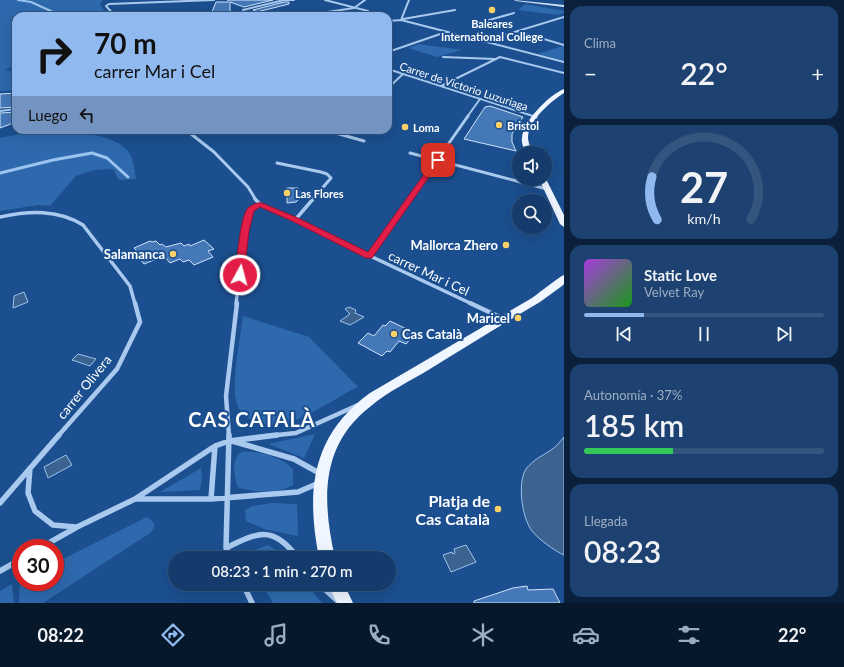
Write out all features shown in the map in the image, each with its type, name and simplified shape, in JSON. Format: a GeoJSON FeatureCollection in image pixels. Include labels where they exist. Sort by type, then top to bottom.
{"type":"FeatureCollection","features":[{"type":"Feature","properties":{"kind":"main road"},"geometry":{"type":"LineString","coordinates":[[527,146],[525,138],[529,127],[549,102],[564,91]]}},
{"type":"Feature","properties":{"kind":"main road"},"geometry":{"type":"LineString","coordinates":[[546,186],[564,224]]}},
{"type":"Feature","properties":{"kind":"main road"},"geometry":{"type":"LineString","coordinates":[[326,551],[323,539],[320,478],[330,448],[346,422],[373,398],[536,300],[559,284],[564,278]]}},
{"type":"Feature","properties":{"kind":"main road"},"geometry":{"type":"LineString","coordinates":[[339,591],[345,603]]}},
{"type":"Feature","properties":{"kind":"street"},"geometry":{"type":"LineString","coordinates":[[111,12],[106,6],[109,4],[214,0]]}},
{"type":"Feature","properties":{"kind":"street"},"geometry":{"type":"LineString","coordinates":[[243,10],[287,0],[294,0]]}},
{"type":"Feature","properties":{"kind":"street"},"geometry":{"type":"LineString","coordinates":[[325,0],[368,11]]}},
{"type":"Feature","properties":{"kind":"street"},"geometry":{"type":"LineString","coordinates":[[328,12],[354,8],[365,0]]}},
{"type":"Feature","properties":{"kind":"street"},"geometry":{"type":"LineString","coordinates":[[401,20],[410,0]]}},
{"type":"Feature","properties":{"kind":"street"},"geometry":{"type":"LineString","coordinates":[[516,0],[564,6]]}},
{"type":"Feature","properties":{"kind":"street"},"geometry":{"type":"LineString","coordinates":[[392,21],[455,10]]}},
{"type":"Feature","properties":{"kind":"street"},"geometry":{"type":"LineString","coordinates":[[475,24],[514,14]]}},
{"type":"Feature","properties":{"kind":"street"},"geometry":{"type":"LineString","coordinates":[[485,41],[564,17]]}},
{"type":"Feature","properties":{"kind":"street"},"geometry":{"type":"LineString","coordinates":[[401,20],[564,62]]}},
{"type":"Feature","properties":{"kind":"street"},"geometry":{"type":"LineString","coordinates":[[517,31],[564,45]]}},
{"type":"Feature","properties":{"kind":"street"},"geometry":{"type":"LineString","coordinates":[[392,51],[448,32]]}},
{"type":"Feature","properties":{"kind":"street"},"geometry":{"type":"LineString","coordinates":[[443,57],[497,59]]}},
{"type":"Feature","properties":{"kind":"street"},"geometry":{"type":"LineString","coordinates":[[441,86],[500,57],[564,73]]}},
{"type":"Feature","properties":{"kind":"street","name":"Carrer de Victorio Luzuriaga"},"geometry":{"type":"LineString","coordinates":[[392,70],[536,117]]}},
{"type":"Feature","properties":{"kind":"street"},"geometry":{"type":"LineString","coordinates":[[392,84],[403,74]]}},
{"type":"Feature","properties":{"kind":"street"},"geometry":{"type":"LineString","coordinates":[[369,256],[480,99]]}},
{"type":"Feature","properties":{"kind":"street"},"geometry":{"type":"LineString","coordinates":[[0,111],[12,109]]}},
{"type":"Feature","properties":{"kind":"street"},"geometry":{"type":"LineString","coordinates":[[191,134],[214,152],[233,171],[248,187],[252,195],[260,204],[251,210],[245,231],[227,384],[226,396],[230,441],[226,548],[227,551]]}},
{"type":"Feature","properties":{"kind":"street"},"geometry":{"type":"LineString","coordinates":[[339,134],[364,141]]}},
{"type":"Feature","properties":{"kind":"street"},"geometry":{"type":"LineString","coordinates":[[410,153],[547,189]]}},
{"type":"Feature","properties":{"kind":"street"},"geometry":{"type":"LineString","coordinates":[[276,163],[321,172],[328,174],[331,178],[295,220]]}},
{"type":"Feature","properties":{"kind":"street","name":"carrer Mar i Cel"},"geometry":{"type":"LineString","coordinates":[[260,204],[504,319]]}},
{"type":"Feature","properties":{"kind":"street","name":"carrer Olivera"},"geometry":{"type":"LineString","coordinates":[[0,217],[25,212],[43,211],[75,219],[83,225],[130,286],[140,322],[117,369],[0,503]]}},
{"type":"Feature","properties":{"kind":"street"},"geometry":{"type":"LineString","coordinates":[[56,539],[135,499],[215,446],[230,441],[296,433],[373,398]]}},
{"type":"Feature","properties":{"kind":"street"},"geometry":{"type":"LineString","coordinates":[[135,499],[211,499],[298,492],[320,478],[294,459],[230,441]]}},
{"type":"Feature","properties":{"kind":"street"},"geometry":{"type":"LineString","coordinates":[[211,499],[215,446]]}},
{"type":"Feature","properties":{"kind":"street"},"geometry":{"type":"LineString","coordinates":[[30,467],[28,493],[36,511],[53,525],[77,527]]}},
{"type":"Feature","properties":{"kind":"street"},"geometry":{"type":"LineString","coordinates":[[226,548],[248,537],[269,535],[282,540],[292,551]]}},
{"type":"Feature","properties":{"kind":"street"},"geometry":{"type":"LineString","coordinates":[[0,571],[12,564]]}},
{"type":"Feature","properties":{"kind":"street"},"geometry":{"type":"LineString","coordinates":[[246,591],[252,603]]}},
{"type":"Feature","properties":{"kind":"street"},"geometry":{"type":"LineString","coordinates":[[327,591],[340,603]]}},
{"type":"Feature","properties":{"kind":"shaded area"},"geometry":{"type":"Polygon","coordinates":[[[0,0],[102,0],[100,5],[106,12],[12,12],[12,66],[5,70],[12,71],[12,90],[0,91],[0,0]]]}},
{"type":"Feature","properties":{"kind":"shaded area"},"geometry":{"type":"Polygon","coordinates":[[[525,4],[564,11],[564,13],[557,15],[518,10],[525,4]]]}},
{"type":"Feature","properties":{"kind":"shaded area"},"geometry":{"type":"Polygon","coordinates":[[[205,11],[206,12],[150,12],[205,11]]]}},
{"type":"Feature","properties":{"kind":"shaded area"},"geometry":{"type":"Polygon","coordinates":[[[419,44],[462,50],[437,57],[408,48],[419,44]]]}},
{"type":"Feature","properties":{"kind":"shaded area"},"geometry":{"type":"Polygon","coordinates":[[[564,46],[564,61],[538,54],[564,46]]]}},
{"type":"Feature","properties":{"kind":"shaded area"},"geometry":{"type":"Polygon","coordinates":[[[20,134],[91,134],[105,138],[117,142],[126,149],[132,158],[136,179],[119,180],[113,169],[94,170],[76,176],[50,206],[39,205],[0,211],[0,138],[20,134]]]}},
{"type":"Feature","properties":{"kind":"shaded area"},"geometry":{"type":"Polygon","coordinates":[[[24,292],[28,302],[13,308],[14,296],[24,292]]]}},
{"type":"Feature","properties":{"kind":"shaded area"},"geometry":{"type":"Polygon","coordinates":[[[349,307],[356,310],[355,313],[364,317],[350,325],[340,321],[350,314],[345,309],[349,307]]]}},
{"type":"Feature","properties":{"kind":"shaded area"},"geometry":{"type":"Polygon","coordinates":[[[243,316],[309,337],[358,387],[305,416],[287,423],[267,424],[250,419],[243,413],[238,405],[235,395],[236,367],[243,316]]]}},
{"type":"Feature","properties":{"kind":"shaded area"},"geometry":{"type":"Polygon","coordinates":[[[78,354],[96,359],[90,366],[72,360],[78,354]]]}},
{"type":"Feature","properties":{"kind":"shaded area"},"geometry":{"type":"Polygon","coordinates":[[[315,434],[304,458],[268,444],[315,434]]]}},
{"type":"Feature","properties":{"kind":"shaded area"},"geometry":{"type":"Polygon","coordinates":[[[564,437],[564,555],[556,551],[532,531],[523,509],[521,491],[523,475],[526,469],[555,447],[564,437]]]}},
{"type":"Feature","properties":{"kind":"shaded area"},"geometry":{"type":"Polygon","coordinates":[[[241,452],[262,453],[282,461],[293,469],[293,485],[280,490],[266,492],[238,487],[234,468],[236,459],[241,452]]]}},
{"type":"Feature","properties":{"kind":"shaded area"},"geometry":{"type":"Polygon","coordinates":[[[66,455],[72,465],[48,478],[44,467],[66,455]]]}},
{"type":"Feature","properties":{"kind":"shaded area"},"geometry":{"type":"Polygon","coordinates":[[[201,468],[202,479],[200,490],[160,492],[201,468]]]}},
{"type":"Feature","properties":{"kind":"shaded area"},"geometry":{"type":"Polygon","coordinates":[[[272,503],[297,504],[298,536],[264,529],[246,521],[245,510],[252,506],[272,503]]]}},
{"type":"Feature","properties":{"kind":"shaded area"},"geometry":{"type":"Polygon","coordinates":[[[147,517],[154,523],[154,528],[150,533],[64,589],[64,558],[147,517]]]}},
{"type":"Feature","properties":{"kind":"shaded area"},"geometry":{"type":"Polygon","coordinates":[[[268,545],[277,551],[256,551],[257,549],[268,545]]]}},
{"type":"Feature","properties":{"kind":"shaded area"},"geometry":{"type":"Polygon","coordinates":[[[466,545],[476,562],[451,572],[443,555],[452,552],[453,554],[455,553],[454,549],[466,545]]]}},
{"type":"Feature","properties":{"kind":"shaded area"},"geometry":{"type":"Polygon","coordinates":[[[12,584],[14,603],[0,603],[0,591],[12,584]]]}},
{"type":"Feature","properties":{"kind":"shaded area"},"geometry":{"type":"Polygon","coordinates":[[[20,591],[61,591],[43,603],[19,603],[20,591]]]}},
{"type":"Feature","properties":{"kind":"shaded area"},"geometry":{"type":"Polygon","coordinates":[[[266,591],[312,591],[322,603],[273,603],[266,591]]]}},
{"type":"Feature","properties":{"kind":"building"},"geometry":{"type":"Polygon","coordinates":[[[228,0],[273,0],[244,7],[230,2],[230,12],[212,12],[216,2],[228,2],[228,0]]]}},
{"type":"Feature","properties":{"kind":"building"},"geometry":{"type":"Polygon","coordinates":[[[289,2],[289,4],[257,12],[253,10],[289,2]]]}},
{"type":"Feature","properties":{"kind":"building"},"geometry":{"type":"Polygon","coordinates":[[[12,93],[12,107],[0,108],[0,94],[12,93]]]}},
{"type":"Feature","properties":{"kind":"building"},"geometry":{"type":"Polygon","coordinates":[[[490,106],[523,117],[512,134],[514,146],[512,146],[512,150],[464,139],[485,107],[490,106]]]}},
{"type":"Feature","properties":{"kind":"building"},"geometry":{"type":"Polygon","coordinates":[[[12,112],[12,124],[0,128],[0,113],[12,112]]]}},
{"type":"Feature","properties":{"kind":"building"},"geometry":{"type":"Polygon","coordinates":[[[287,188],[298,188],[298,192],[306,192],[296,202],[287,203],[287,188]]]}},
{"type":"Feature","properties":{"kind":"building","name":"Salamanca"},"geometry":{"type":"Polygon","coordinates":[[[204,240],[214,249],[208,251],[213,257],[194,265],[189,260],[183,262],[180,259],[170,263],[164,256],[144,264],[134,252],[137,251],[134,248],[150,241],[156,241],[160,245],[162,244],[166,247],[181,243],[184,246],[189,244],[190,246],[204,240]]]}},
{"type":"Feature","properties":{"kind":"building"},"geometry":{"type":"Polygon","coordinates":[[[390,321],[415,333],[406,344],[399,341],[390,352],[387,351],[382,356],[358,343],[368,333],[374,336],[383,325],[385,326],[390,321]]]}},
{"type":"Feature","properties":{"kind":"building"},"geometry":{"type":"Polygon","coordinates":[[[527,586],[528,590],[553,589],[560,603],[474,603],[474,601],[513,588],[527,586]]]}},
{"type":"Feature","properties":{"kind":"waterway"},"geometry":{"type":"LineString","coordinates":[[18,0],[31,2],[53,12]]}},
{"type":"Feature","properties":{"kind":"waterway"},"geometry":{"type":"LineString","coordinates":[[0,173],[53,160],[92,153],[107,158],[128,177]]}},
{"type":"Feature","properties":{"kind":"place","name":"Baleares International College"},"geometry":{"type":"Point","coordinates":[492,10]}},
{"type":"Feature","properties":{"kind":"place","name":"Bristol"},"geometry":{"type":"Point","coordinates":[499,125]}},
{"type":"Feature","properties":{"kind":"place","name":"Loma"},"geometry":{"type":"Point","coordinates":[405,127]}},
{"type":"Feature","properties":{"kind":"place","name":"Las Flores"},"geometry":{"type":"Point","coordinates":[287,193]}},
{"type":"Feature","properties":{"kind":"place","name":"Mallorca Zhero"},"geometry":{"type":"Point","coordinates":[506,245]}},
{"type":"Feature","properties":{"kind":"place","name":"Salamanca"},"geometry":{"type":"Point","coordinates":[173,254]}},
{"type":"Feature","properties":{"kind":"place","name":"Maricel"},"geometry":{"type":"Point","coordinates":[518,318]}},
{"type":"Feature","properties":{"kind":"place","name":"Cas Català"},"geometry":{"type":"Point","coordinates":[394,334]}},
{"type":"Feature","properties":{"kind":"place","name":"Platja de Cas Català"},"geometry":{"type":"Point","coordinates":[498,509]}},
{"type":"Feature","properties":{"kind":"district","name":"CAS CATALÀ"},"geometry":{"type":"Point","coordinates":[252,419]}},
{"type":"Feature","properties":{"kind":"route"},"geometry":{"type":"LineString","coordinates":[[240,275],[245,231],[251,210],[260,204],[369,256],[438,160]]}}]}
